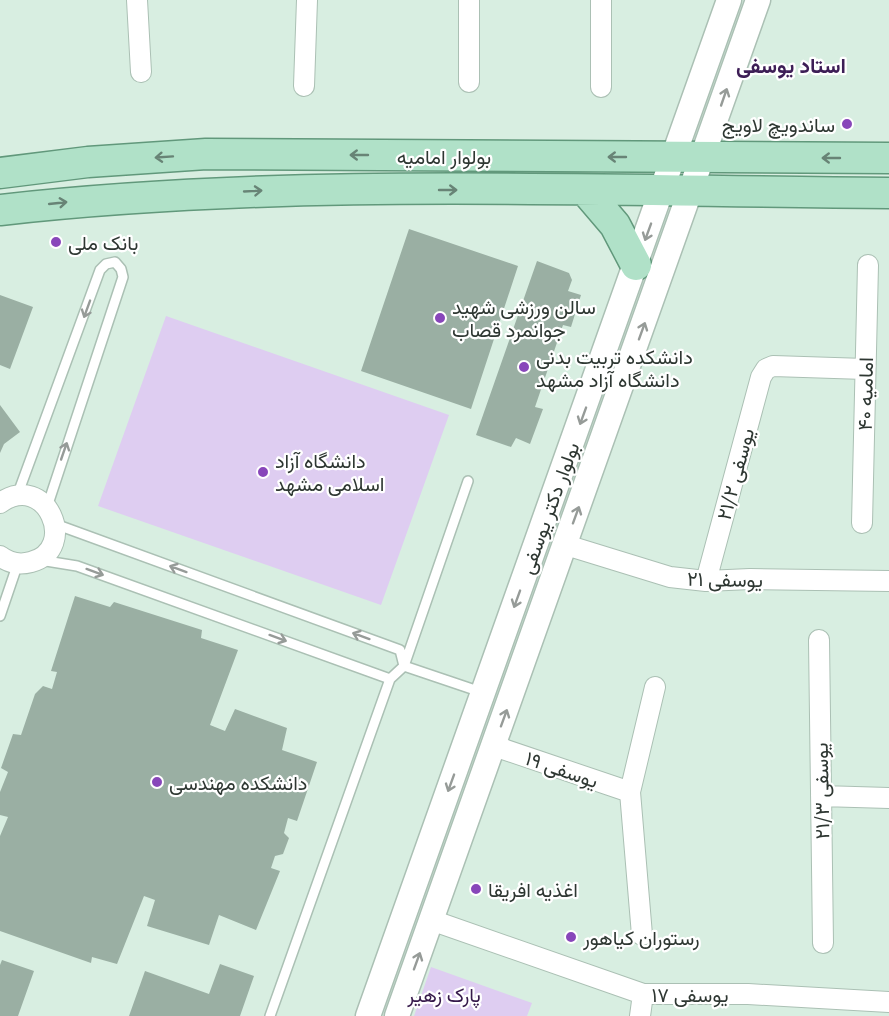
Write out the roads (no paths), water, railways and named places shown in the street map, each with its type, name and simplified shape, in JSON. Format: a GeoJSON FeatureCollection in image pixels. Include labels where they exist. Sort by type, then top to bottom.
{"type":"FeatureCollection","features":[{"type":"Feature","properties":{"kind":"main road","name":"بولوار امامیه"},"geometry":{"type":"LineString","coordinates":[[0,174],[88,162],[206,154],[889,158]]}},
{"type":"Feature","properties":{"kind":"main road","name":"بولوار امامیه"},"geometry":{"type":"LineString","coordinates":[[0,210],[93,200],[284,189],[889,193]]}},
{"type":"Feature","properties":{"kind":"main road"},"geometry":{"type":"LineString","coordinates":[[586,191],[615,225],[636,265]]}},
{"type":"Feature","properties":{"kind":"street"},"geometry":{"type":"LineString","coordinates":[[137,0],[141,72]]}},
{"type":"Feature","properties":{"kind":"street"},"geometry":{"type":"LineString","coordinates":[[304,86],[307,0]]}},
{"type":"Feature","properties":{"kind":"street"},"geometry":{"type":"LineString","coordinates":[[469,0],[469,82]]}},
{"type":"Feature","properties":{"kind":"street"},"geometry":{"type":"LineString","coordinates":[[601,87],[602,0]]}},
{"type":"Feature","properties":{"kind":"street","name":"بولوار دکتر یوسفی"},"geometry":{"type":"LineString","coordinates":[[397,1016],[566,546],[689,157],[729,0]]}},
{"type":"Feature","properties":{"kind":"street","name":"بولوار دکتر یوسفی"},"geometry":{"type":"LineString","coordinates":[[689,157],[758,0]]}},
{"type":"Feature","properties":{"kind":"street","name":"بولوار دکتر یوسفی"},"geometry":{"type":"LineString","coordinates":[[368,1016],[636,265],[677,192]]}},
{"type":"Feature","properties":{"kind":"street","name":"امامیه ۴۰"},"geometry":{"type":"LineString","coordinates":[[862,523],[868,265]]}},
{"type":"Feature","properties":{"kind":"street","name":"یوسفی ۲۱/۲"},"geometry":{"type":"LineString","coordinates":[[706,581],[761,377],[766,369],[773,366],[866,369]]}},
{"type":"Feature","properties":{"kind":"street"},"geometry":{"type":"LineString","coordinates":[[0,556],[29,562],[52,545],[51,515],[39,500],[8,499]]}},
{"type":"Feature","properties":{"kind":"street","name":"یوسفی ۲۱"},"geometry":{"type":"LineString","coordinates":[[566,546],[670,577],[706,581],[750,579],[889,581]]}},
{"type":"Feature","properties":{"kind":"street","name":"یوسفی ۲۱/۳"},"geometry":{"type":"LineString","coordinates":[[819,640],[823,943]]}},
{"type":"Feature","properties":{"kind":"street"},"geometry":{"type":"LineString","coordinates":[[642,935],[630,792],[655,687]]}},
{"type":"Feature","properties":{"kind":"street","name":"یوسفی ۱۹"},"geometry":{"type":"LineString","coordinates":[[494,746],[630,792]]}},
{"type":"Feature","properties":{"kind":"street"},"geometry":{"type":"LineString","coordinates":[[821,796],[889,798]]}},
{"type":"Feature","properties":{"kind":"street","name":"یوسفی ۱۷"},"geometry":{"type":"LineString","coordinates":[[431,920],[643,994],[748,994],[889,1002]]}},
{"type":"Feature","properties":{"kind":"street"},"geometry":{"type":"LineString","coordinates":[[640,1016],[643,994]]}},
{"type":"Feature","properties":{"kind":"lane"},"geometry":{"type":"LineString","coordinates":[[8,499],[100,270],[106,264],[115,262],[121,269],[123,278],[51,515],[400,650],[404,666]]}},
{"type":"Feature","properties":{"kind":"lane"},"geometry":{"type":"LineString","coordinates":[[270,1016],[390,679],[404,666],[468,481]]}},
{"type":"Feature","properties":{"kind":"lane"},"geometry":{"type":"LineString","coordinates":[[0,616],[29,562],[77,566],[390,679]]}},
{"type":"Feature","properties":{"kind":"lane"},"geometry":{"type":"LineString","coordinates":[[404,666],[483,693]]}},
{"type":"Feature","properties":{"kind":"place","name":"ساندویچ لاویج"},"geometry":{"type":"Point","coordinates":[847,124]}},
{"type":"Feature","properties":{"kind":"place","name":"بانک ملی"},"geometry":{"type":"Point","coordinates":[56,242]}},
{"type":"Feature","properties":{"kind":"place","name":"سالن ورزشی شهید جوانمرد قصاب"},"geometry":{"type":"Point","coordinates":[440,318]}},
{"type":"Feature","properties":{"kind":"place","name":"دانشکده تربیت بدنی دانشگاه آزاد مشهد"},"geometry":{"type":"Point","coordinates":[524,367]}},
{"type":"Feature","properties":{"kind":"place","name":"دانشگاه آزاد اسلامی مشهد"},"geometry":{"type":"Point","coordinates":[263,472]}},
{"type":"Feature","properties":{"kind":"place","name":"دانشکده مهندسی"},"geometry":{"type":"Point","coordinates":[157,782]}},
{"type":"Feature","properties":{"kind":"place","name":"اغذیه افریقا"},"geometry":{"type":"Point","coordinates":[476,889]}},
{"type":"Feature","properties":{"kind":"place","name":"رستوران کیاهور"},"geometry":{"type":"Point","coordinates":[571,937]}},
{"type":"Feature","properties":{"kind":"district","name":"استاد یوسفی"},"geometry":{"type":"Point","coordinates":[791,65]}},
{"type":"Feature","properties":{"kind":"park label","name":"پارک زهیر"},"geometry":{"type":"Point","coordinates":[444,994]}}]}
